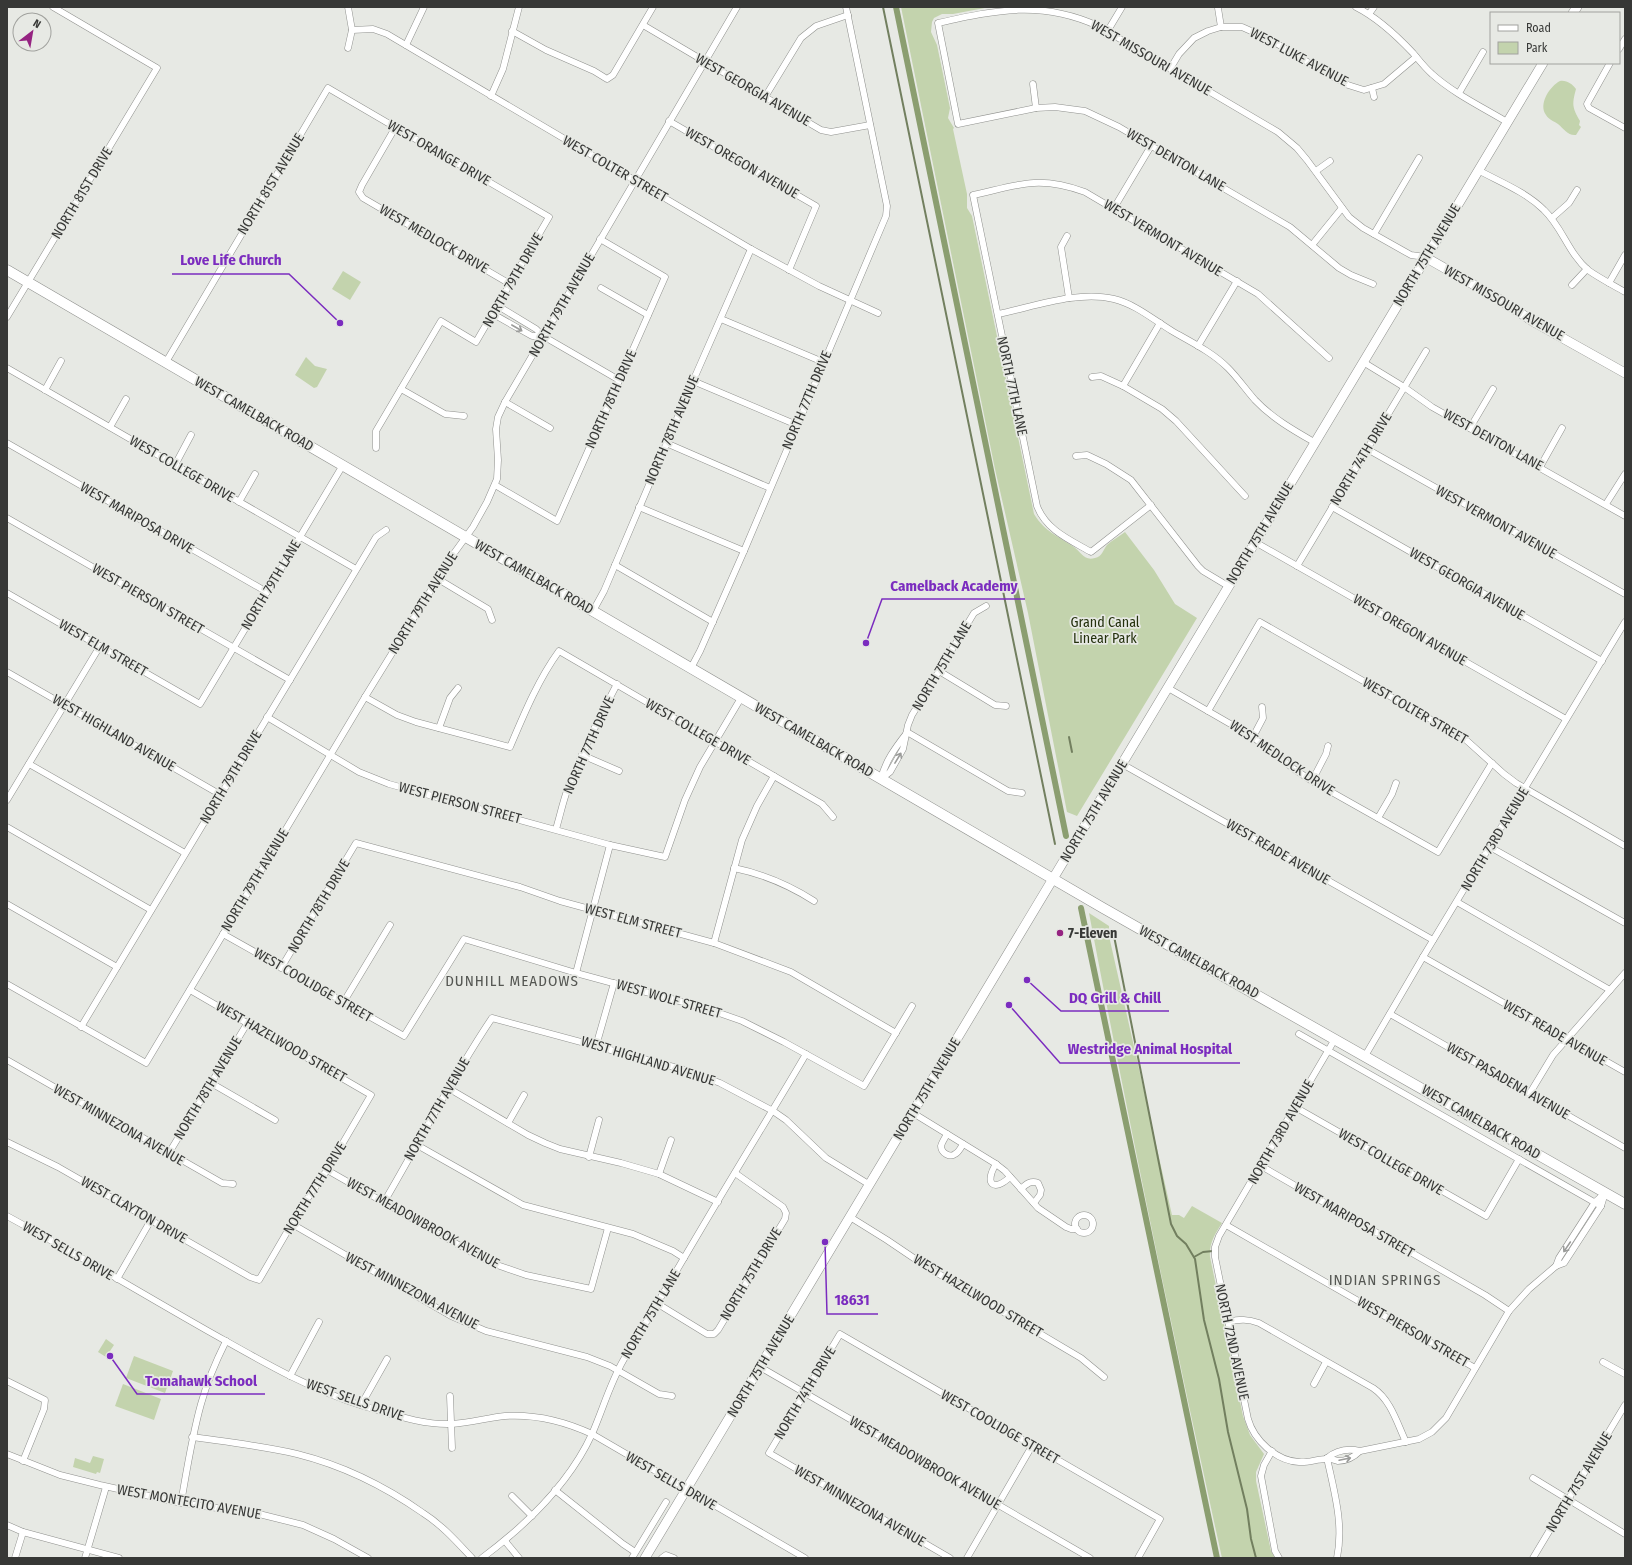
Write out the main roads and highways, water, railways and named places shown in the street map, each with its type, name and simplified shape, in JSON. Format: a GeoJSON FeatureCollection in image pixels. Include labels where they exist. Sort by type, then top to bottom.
{"type":"FeatureCollection","features":[{"type":"Feature","properties":{"kind":"main road","name":"NORTH 75TH AVENUE"},"geometry":{"type":"LineString","coordinates":[[645,1558],[913,1114],[1541,64]]}},
{"type":"Feature","properties":{"kind":"main road","name":"WEST MISSOURI AVENUE"},"geometry":{"type":"LineString","coordinates":[[1425,257],[1499,299],[1534,322],[1625,373]]}},
{"type":"Feature","properties":{"kind":"main road","name":"WEST CAMELBACK ROAD"},"geometry":{"type":"LineString","coordinates":[[7,270],[1053,879],[1625,1204]]}},
{"type":"Feature","properties":{"kind":"waterway"},"geometry":{"type":"LineString","coordinates":[[883,7],[1055,844]]}},
{"type":"Feature","properties":{"kind":"waterway"},"geometry":{"type":"LineString","coordinates":[[896,7],[1066,836]]}},
{"type":"Feature","properties":{"kind":"waterway"},"geometry":{"type":"LineString","coordinates":[[1069,737],[1072,752]]}},
{"type":"Feature","properties":{"kind":"waterway"},"geometry":{"type":"LineString","coordinates":[[1081,908],[1217,1558]]}},
{"type":"Feature","properties":{"kind":"waterway"},"geometry":{"type":"LineString","coordinates":[[1114,936],[1171,1224],[1177,1236],[1186,1244],[1195,1259],[1204,1320],[1219,1379],[1228,1432],[1247,1509],[1251,1539],[1256,1558]]}},
{"type":"Feature","properties":{"kind":"waterway"},"geometry":{"type":"LineString","coordinates":[[1194,1257],[1203,1252],[1213,1251]]}},
{"type":"Feature","properties":{"kind":"place","name":"Love Life Church"},"geometry":{"type":"Point","coordinates":[340,323]}},
{"type":"Feature","properties":{"kind":"place","name":"Camelback Academy"},"geometry":{"type":"Point","coordinates":[866,643]}},
{"type":"Feature","properties":{"kind":"place","name":"7-Eleven"},"geometry":{"type":"Point","coordinates":[1060,933]}},
{"type":"Feature","properties":{"kind":"place","name":"DQ Grill & Chill"},"geometry":{"type":"Point","coordinates":[1027,980]}},
{"type":"Feature","properties":{"kind":"place","name":"Westridge Animal Hospital"},"geometry":{"type":"Point","coordinates":[1009,1005]}},
{"type":"Feature","properties":{"kind":"place","name":"18631"},"geometry":{"type":"Point","coordinates":[825,1242]}},
{"type":"Feature","properties":{"kind":"place","name":"Tomahawk School"},"geometry":{"type":"Point","coordinates":[110,1356]}},
{"type":"Feature","properties":{"kind":"district","name":"DUNHILL MEADOWS"},"geometry":{"type":"Point","coordinates":[512,981]}},
{"type":"Feature","properties":{"kind":"district","name":"INDIAN SPRINGS"},"geometry":{"type":"Point","coordinates":[1385,1280]}},
{"type":"Feature","properties":{"kind":"park label","name":"Grand Canal Linear Park"},"geometry":{"type":"Point","coordinates":[1105,630]}}]}
